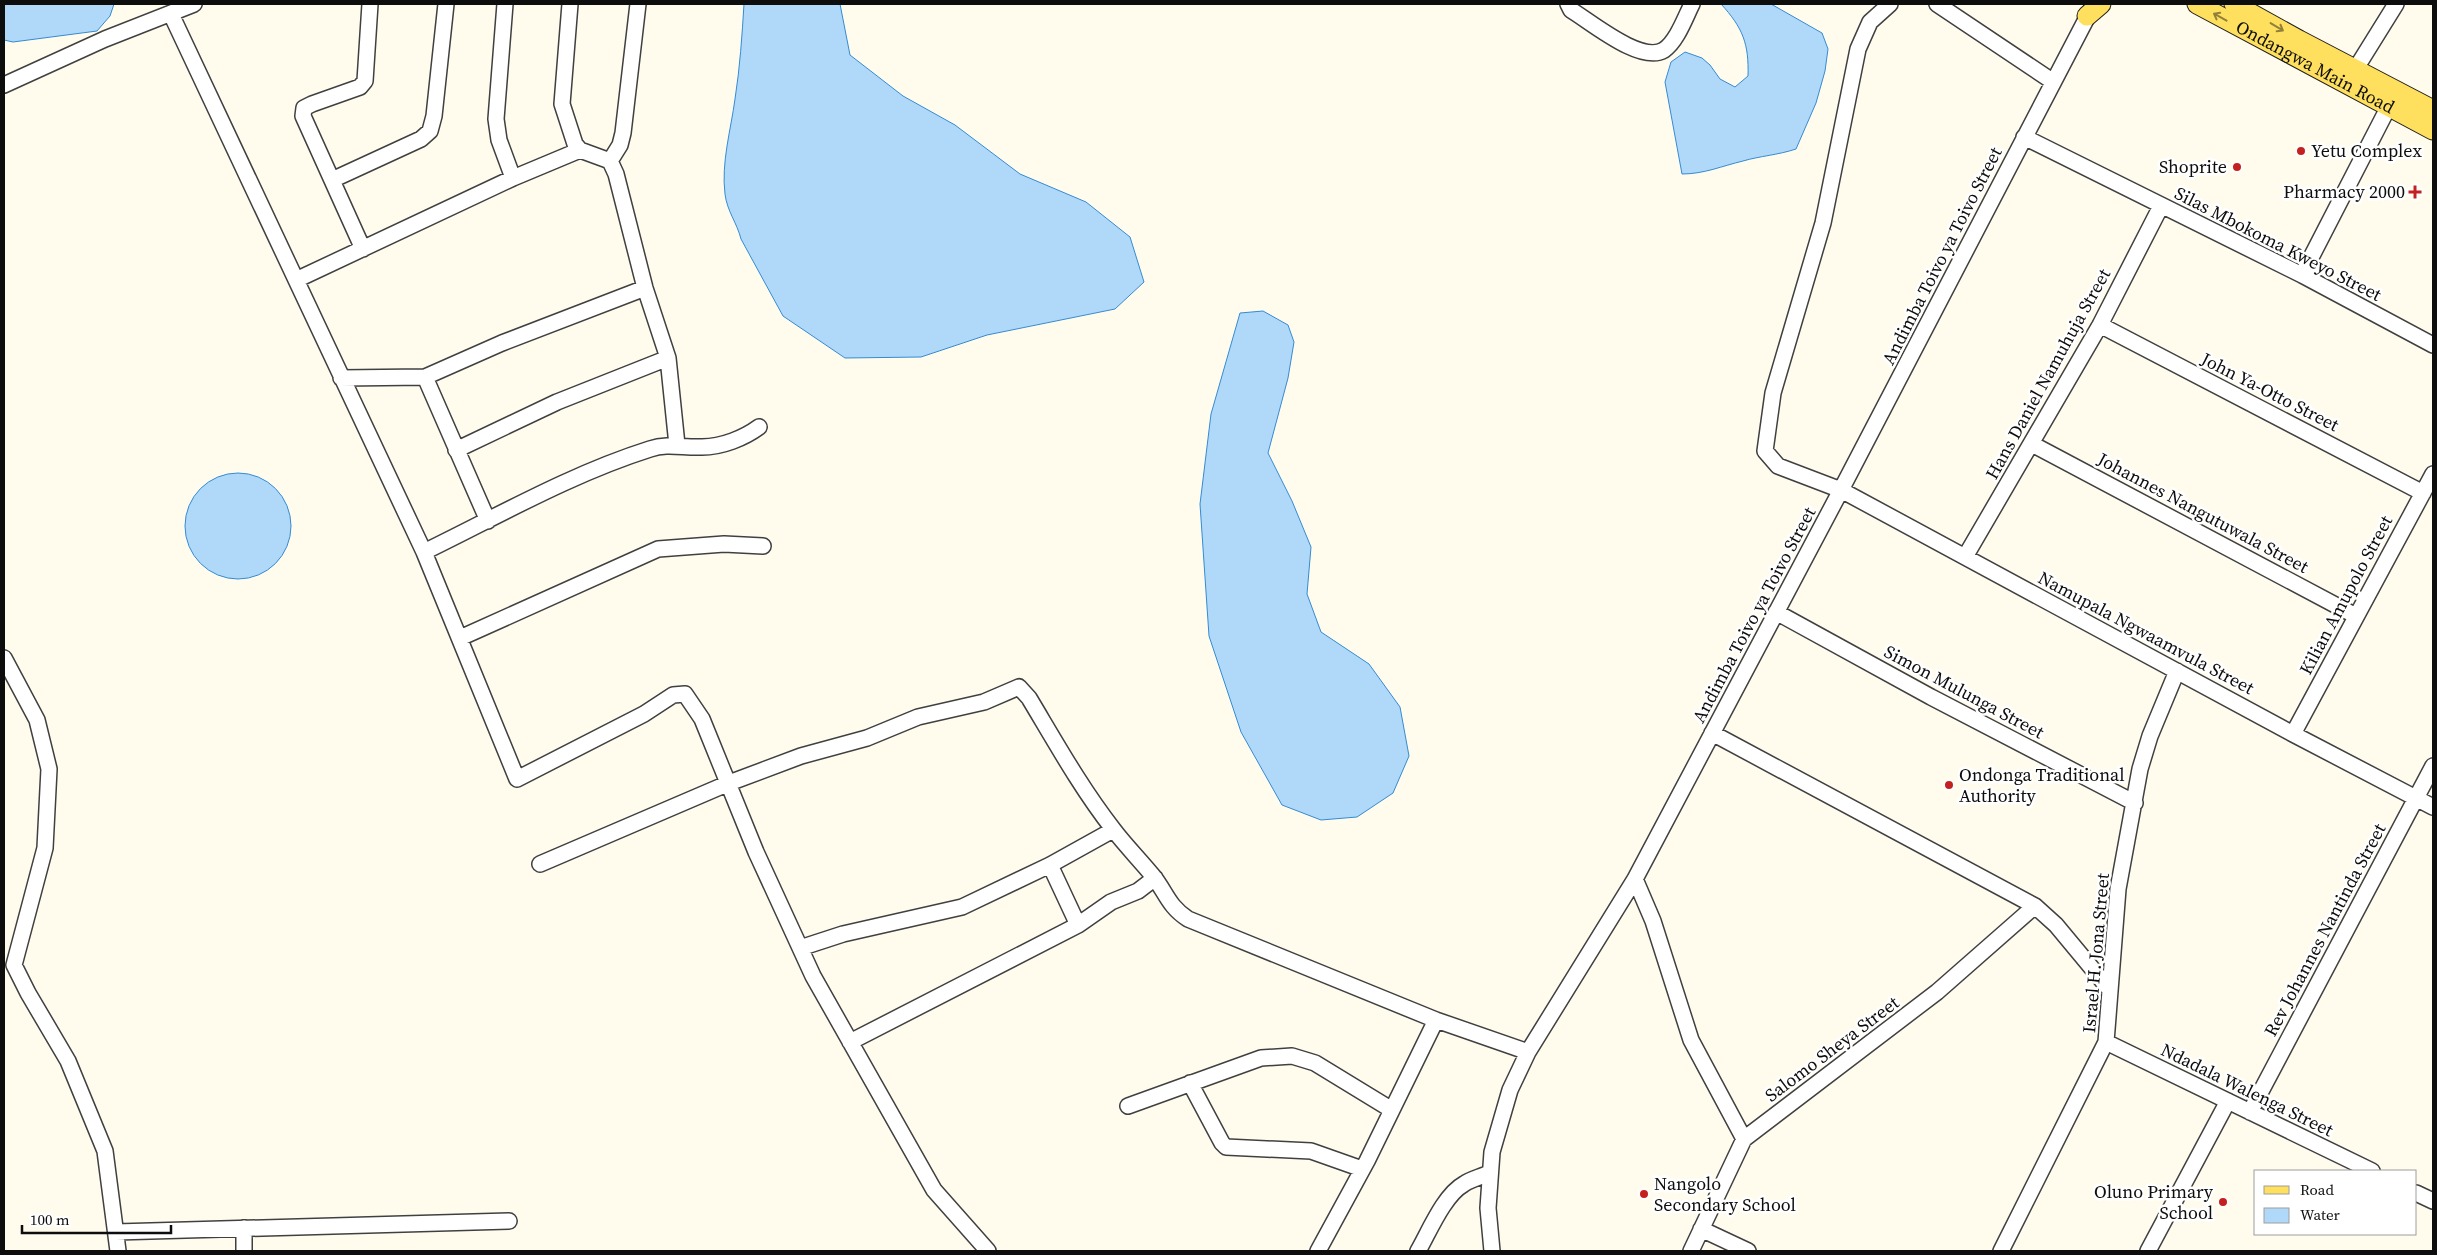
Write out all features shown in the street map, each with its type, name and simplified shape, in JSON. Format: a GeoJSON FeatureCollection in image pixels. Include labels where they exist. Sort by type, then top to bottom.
{"type":"FeatureCollection","features":[{"type":"Feature","properties":{"kind":"main road","name":"Ondangwa Main Road"},"geometry":{"type":"LineString","coordinates":[[2197,4],[2351,77],[2433,110]]}},
{"type":"Feature","properties":{"kind":"main road","name":"Ondangwa Main Road"},"geometry":{"type":"LineString","coordinates":[[2234,4],[2351,77],[2389,106],[2433,130]]}},
{"type":"Feature","properties":{"kind":"street"},"geometry":{"type":"LineString","coordinates":[[4,86],[105,39],[194,4]]}},
{"type":"Feature","properties":{"kind":"street"},"geometry":{"type":"LineString","coordinates":[[363,249],[303,116],[304,108],[360,86],[365,81],[370,4]]}},
{"type":"Feature","properties":{"kind":"street"},"geometry":{"type":"LineString","coordinates":[[332,180],[421,139],[430,131],[434,116],[446,4]]}},
{"type":"Feature","properties":{"kind":"street"},"geometry":{"type":"LineString","coordinates":[[506,4],[496,119],[499,140],[513,178]]}},
{"type":"Feature","properties":{"kind":"street"},"geometry":{"type":"LineString","coordinates":[[570,4],[562,104],[575,144],[580,150],[610,161],[616,174],[645,288],[668,358],[677,445]]}},
{"type":"Feature","properties":{"kind":"street"},"geometry":{"type":"LineString","coordinates":[[610,161],[620,145],[623,133],[638,4]]}},
{"type":"Feature","properties":{"kind":"street"},"geometry":{"type":"LineString","coordinates":[[1568,4],[1571,10],[1631,48],[1644,53],[1654,54],[1664,50],[1672,42],[1692,4]]}},
{"type":"Feature","properties":{"kind":"street","name":"Namupala Ngwaamvula Street"},"geometry":{"type":"LineString","coordinates":[[1890,4],[1870,22],[1858,49],[1823,224],[1773,393],[1765,451],[1778,466],[1841,490],[2293,734],[2433,807]]}},
{"type":"Feature","properties":{"kind":"street"},"geometry":{"type":"LineString","coordinates":[[1937,4],[2052,81]]}},
{"type":"Feature","properties":{"kind":"street"},"geometry":{"type":"LineString","coordinates":[[2351,77],[2396,4]]}},
{"type":"Feature","properties":{"kind":"street","name":"Andimba Toivo ya Toivo Street"},"geometry":{"type":"LineString","coordinates":[[1492,1251],[1488,1208],[1489,1173],[1496,1136],[1510,1090],[1528,1052],[1635,879],[1841,490],[2052,81],[2093,7]]}},
{"type":"Feature","properties":{"kind":"street"},"geometry":{"type":"LineString","coordinates":[[171,14],[424,552],[517,779],[644,714],[679,693],[685,694],[702,720],[729,782],[756,852],[813,976],[934,1190],[988,1251]]}},
{"type":"Feature","properties":{"kind":"street"},"geometry":{"type":"LineString","coordinates":[[2302,275],[2389,106]]}},
{"type":"Feature","properties":{"kind":"street","name":"Silas Mbokoma Kweyo Street"},"geometry":{"type":"LineString","coordinates":[[2024,137],[2302,275],[2433,345]]}},
{"type":"Feature","properties":{"kind":"street"},"geometry":{"type":"LineString","coordinates":[[296,280],[513,178],[580,150]]}},
{"type":"Feature","properties":{"kind":"street","name":"Hans Daniel Namuhuja Street"},"geometry":{"type":"LineString","coordinates":[[1965,557],[2100,325],[2161,206]]}},
{"type":"Feature","properties":{"kind":"street"},"geometry":{"type":"LineString","coordinates":[[341,378],[426,376],[502,343],[645,288]]}},
{"type":"Feature","properties":{"kind":"street","name":"John Ya-Otto Street"},"geometry":{"type":"LineString","coordinates":[[2100,325],[2423,492]]}},
{"type":"Feature","properties":{"kind":"street"},"geometry":{"type":"LineString","coordinates":[[456,450],[557,402],[668,358]]}},
{"type":"Feature","properties":{"kind":"street"},"geometry":{"type":"LineString","coordinates":[[426,376],[456,450],[488,521]]}},
{"type":"Feature","properties":{"kind":"street"},"geometry":{"type":"LineString","coordinates":[[424,552],[575,478],[648,450],[666,444],[704,448],[731,442],[759,426]]}},
{"type":"Feature","properties":{"kind":"street","name":"Johannes Nangutuwala Street"},"geometry":{"type":"LineString","coordinates":[[2032,444],[2356,616]]}},
{"type":"Feature","properties":{"kind":"street","name":"Kilian Amupolo Street"},"geometry":{"type":"LineString","coordinates":[[2293,734],[2433,474]]}},
{"type":"Feature","properties":{"kind":"street"},"geometry":{"type":"LineString","coordinates":[[460,638],[658,549],[724,544],[763,546]]}},
{"type":"Feature","properties":{"kind":"street","name":"Simon Mulunga Street"},"geometry":{"type":"LineString","coordinates":[[1776,612],[1922,692],[2135,803]]}},
{"type":"Feature","properties":{"kind":"street"},"geometry":{"type":"LineString","coordinates":[[4,658],[37,720],[49,769],[46,848],[14,965],[28,993],[68,1061],[105,1151],[118,1251]]}},
{"type":"Feature","properties":{"kind":"street","name":"Israel H. Jona Street"},"geometry":{"type":"LineString","coordinates":[[2001,1251],[2106,1042],[2118,889],[2140,769],[2150,736],[2177,671]]}},
{"type":"Feature","properties":{"kind":"street"},"geometry":{"type":"LineString","coordinates":[[540,864],[729,782],[801,756],[867,738],[904,721],[973,705],[1019,687],[1029,698],[1076,777],[1113,830],[1155,878],[1169,903],[1188,919],[1436,1020],[1528,1052]]}},
{"type":"Feature","properties":{"kind":"street"},"geometry":{"type":"LineString","coordinates":[[1712,733],[2036,906],[2056,925],[2110,990]]}},
{"type":"Feature","properties":{"kind":"street","name":"Rev Johannes Nantinda Street"},"geometry":{"type":"LineString","coordinates":[[2250,1112],[2433,766]]}},
{"type":"Feature","properties":{"kind":"street"},"geometry":{"type":"LineString","coordinates":[[800,948],[844,934],[962,907],[1050,866],[1113,830]]}},
{"type":"Feature","properties":{"kind":"street"},"geometry":{"type":"LineString","coordinates":[[1050,866],[1078,924]]}},
{"type":"Feature","properties":{"kind":"street"},"geometry":{"type":"LineString","coordinates":[[850,1042],[1078,924],[1111,902],[1138,891],[1155,878]]}},
{"type":"Feature","properties":{"kind":"street"},"geometry":{"type":"LineString","coordinates":[[1635,879],[1653,921],[1691,1040],[1744,1139]]}},
{"type":"Feature","properties":{"kind":"street","name":"Salomo Sheya Street"},"geometry":{"type":"LineString","coordinates":[[1691,1251],[1744,1139],[1937,992],[2036,906]]}},
{"type":"Feature","properties":{"kind":"street"},"geometry":{"type":"LineString","coordinates":[[1318,1251],[1362,1169],[1436,1020]]}},
{"type":"Feature","properties":{"kind":"street","name":"Ndadala Walenga Street"},"geometry":{"type":"LineString","coordinates":[[2106,1042],[2370,1170]]}},
{"type":"Feature","properties":{"kind":"street"},"geometry":{"type":"LineString","coordinates":[[1128,1106],[1261,1058],[1292,1056],[1315,1063],[1392,1110]]}},
{"type":"Feature","properties":{"kind":"street"},"geometry":{"type":"LineString","coordinates":[[1190,1083],[1226,1147],[1311,1150],[1362,1169]]}},
{"type":"Feature","properties":{"kind":"street"},"geometry":{"type":"LineString","coordinates":[[2148,1251],[2228,1101]]}},
{"type":"Feature","properties":{"kind":"street"},"geometry":{"type":"LineString","coordinates":[[1418,1251],[1448,1200],[1456,1190],[1464,1184],[1489,1173]]}},
{"type":"Feature","properties":{"kind":"street"},"geometry":{"type":"LineString","coordinates":[[2417,1193],[2433,1201]]}},
{"type":"Feature","properties":{"kind":"street"},"geometry":{"type":"LineString","coordinates":[[116,1232],[508,1221]]}},
{"type":"Feature","properties":{"kind":"street"},"geometry":{"type":"LineString","coordinates":[[244,1228],[244,1251]]}},
{"type":"Feature","properties":{"kind":"street"},"geometry":{"type":"LineString","coordinates":[[1701,1229],[1748,1251]]}},
{"type":"Feature","properties":{"kind":"water"},"geometry":{"type":"Polygon","coordinates":[[[4,4],[114,4],[110,16],[97,31],[13,42],[4,40],[4,4]]]}},
{"type":"Feature","properties":{"kind":"water"},"geometry":{"type":"Polygon","coordinates":[[[744,4],[840,4],[850,55],[903,96],[955,125],[1020,174],[1086,202],[1130,237],[1144,282],[1115,309],[987,335],[921,357],[845,358],[783,316],[741,239],[725,194],[725,158],[738,75],[744,4]]]}},
{"type":"Feature","properties":{"kind":"water"},"geometry":{"type":"Polygon","coordinates":[[[1721,4],[1771,4],[1822,33],[1828,49],[1825,71],[1816,103],[1796,149],[1705,171],[1682,174],[1665,82],[1671,62],[1685,52],[1702,58],[1710,65],[1720,79],[1735,87],[1748,76],[1746,45],[1743,37],[1735,21],[1721,4]]]}},
{"type":"Feature","properties":{"kind":"water"},"geometry":{"type":"Polygon","coordinates":[[[1263,311],[1288,325],[1294,342],[1288,378],[1268,453],[1292,501],[1311,547],[1307,594],[1321,632],[1369,664],[1400,707],[1409,756],[1393,793],[1357,817],[1321,820],[1282,805],[1241,732],[1209,636],[1200,504],[1211,414],[1240,313],[1263,311]]]}},
{"type":"Feature","properties":{"kind":"water"},"geometry":{"type":"Polygon","coordinates":[[[238,473],[258,477],[276,488],[287,506],[291,526],[287,546],[276,564],[258,575],[238,579],[218,575],[200,564],[189,546],[185,526],[189,506],[200,488],[218,477],[238,473]]]}},
{"type":"Feature","properties":{"kind":"place","name":"Yetu Complex"},"geometry":{"type":"Point","coordinates":[2301,151]}},
{"type":"Feature","properties":{"kind":"place","name":"Shoprite"},"geometry":{"type":"Point","coordinates":[2237,167]}},
{"type":"Feature","properties":{"kind":"place","name":"Pharmacy 2000"},"geometry":{"type":"Point","coordinates":[2415,192]}},
{"type":"Feature","properties":{"kind":"place","name":"Ondonga Traditional Authority"},"geometry":{"type":"Point","coordinates":[1949,785]}},
{"type":"Feature","properties":{"kind":"place","name":"Nangolo Secondary School"},"geometry":{"type":"Point","coordinates":[1644,1194]}},
{"type":"Feature","properties":{"kind":"place","name":"Oluno Primary School"},"geometry":{"type":"Point","coordinates":[2223,1202]}}]}
